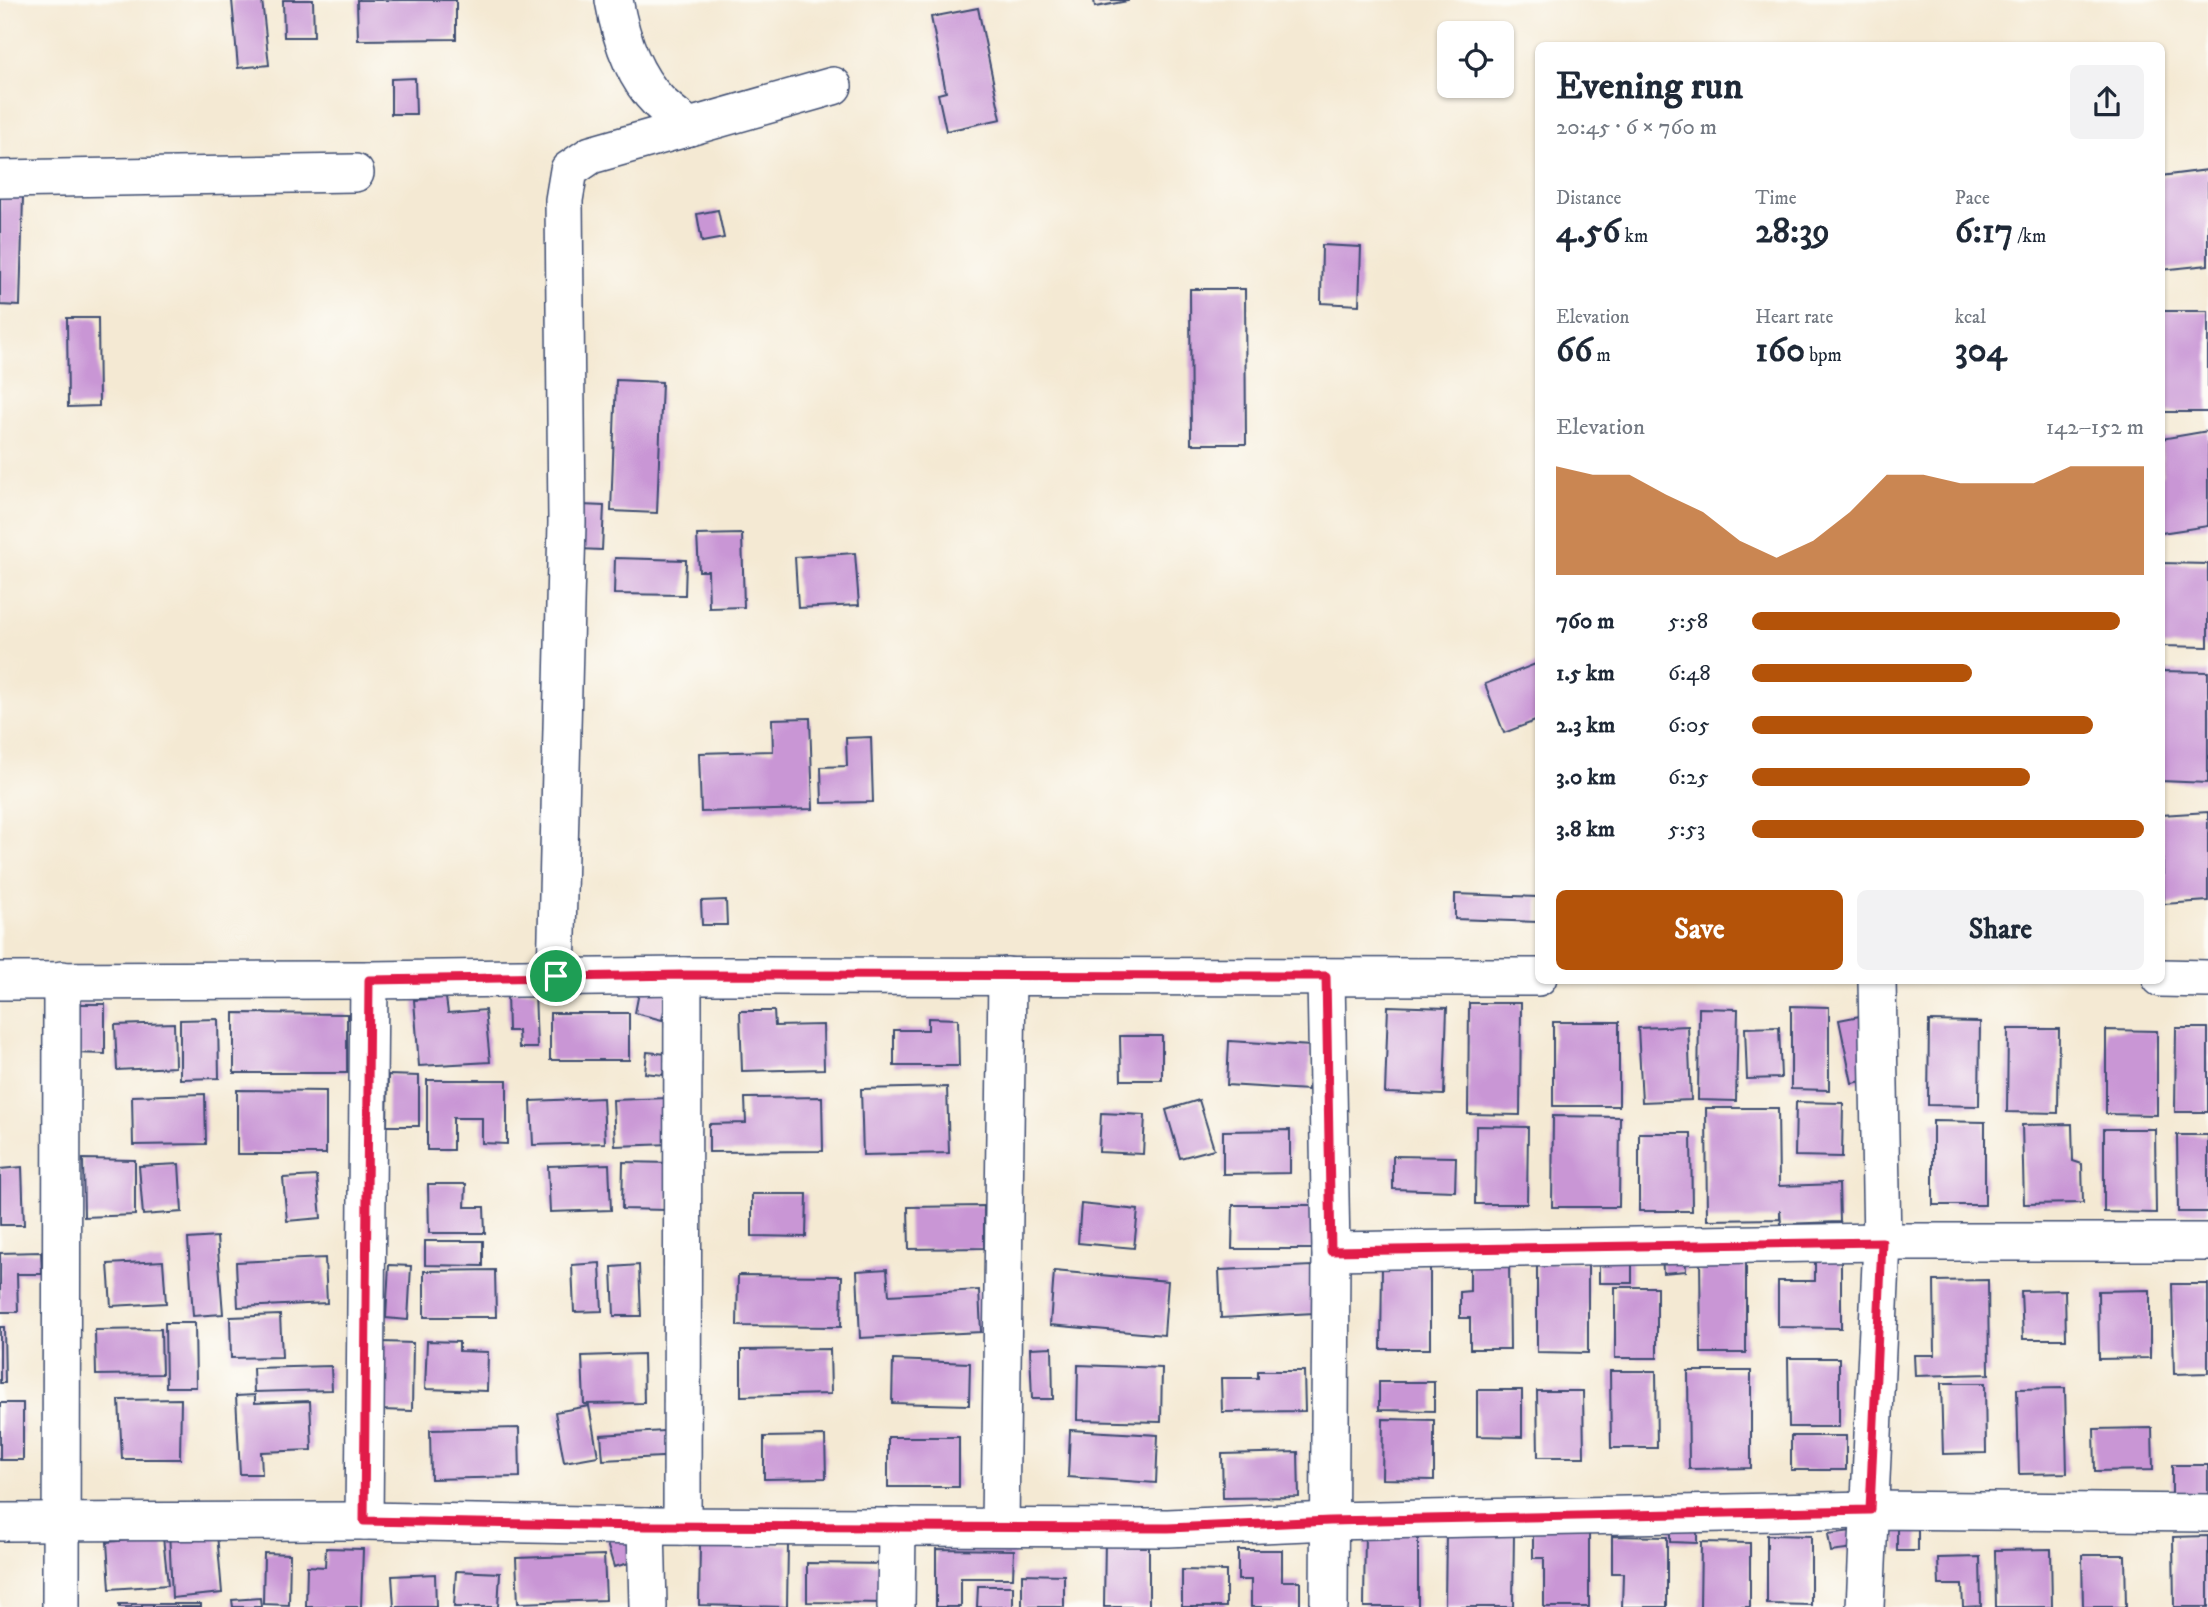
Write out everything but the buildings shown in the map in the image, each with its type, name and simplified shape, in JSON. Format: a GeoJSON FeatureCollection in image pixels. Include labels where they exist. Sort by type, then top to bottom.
{"type":"FeatureCollection","features":[{"type":"Feature","properties":{"kind":"street"},"geometry":{"type":"LineString","coordinates":[[614,0],[628,53],[642,79],[657,101],[689,127]]}},
{"type":"Feature","properties":{"kind":"street"},"geometry":{"type":"LineString","coordinates":[[556,976],[567,522],[564,200],[569,170],[591,155],[833,86]]}},
{"type":"Feature","properties":{"kind":"street"},"geometry":{"type":"LineString","coordinates":[[0,178],[355,173]]}},
{"type":"Feature","properties":{"kind":"street"},"geometry":{"type":"LineString","coordinates":[[682,1526],[683,975]]}},
{"type":"Feature","properties":{"kind":"street"},"geometry":{"type":"LineString","coordinates":[[0,981],[369,980],[683,975],[1535,977]]}},
{"type":"Feature","properties":{"kind":"street"},"geometry":{"type":"LineString","coordinates":[[1000,1526],[1007,976]]}},
{"type":"Feature","properties":{"kind":"street"},"geometry":{"type":"LineString","coordinates":[[1326,976],[1331,1251],[1328,1607]]}},
{"type":"Feature","properties":{"kind":"street"},"geometry":{"type":"LineString","coordinates":[[2165,978],[2208,979]]}},
{"type":"Feature","properties":{"kind":"street"},"geometry":{"type":"LineString","coordinates":[[61,1607],[62,980]]}},
{"type":"Feature","properties":{"kind":"street"},"geometry":{"type":"LineString","coordinates":[[364,1521],[369,980]]}},
{"type":"Feature","properties":{"kind":"street"},"geometry":{"type":"LineString","coordinates":[[1865,1607],[1882,1242],[1877,984]]}},
{"type":"Feature","properties":{"kind":"street"},"geometry":{"type":"LineString","coordinates":[[1331,1251],[1882,1242],[2208,1242]]}},
{"type":"Feature","properties":{"kind":"street"},"geometry":{"type":"LineString","coordinates":[[0,1522],[364,1521],[646,1526],[1168,1528],[1330,1521],[1870,1510],[2208,1513]]}},
{"type":"Feature","properties":{"kind":"street"},"geometry":{"type":"LineString","coordinates":[[646,1526],[648,1607]]}},
{"type":"Feature","properties":{"kind":"street"},"geometry":{"type":"LineString","coordinates":[[896,1607],[897,1527]]}},
{"type":"Feature","properties":{"kind":"route"},"geometry":{"type":"LineString","coordinates":[[556,976],[1326,976],[1331,1251],[1882,1242],[1870,1510],[1330,1521],[1168,1528],[646,1526],[364,1521],[369,980],[556,976]]}}]}
